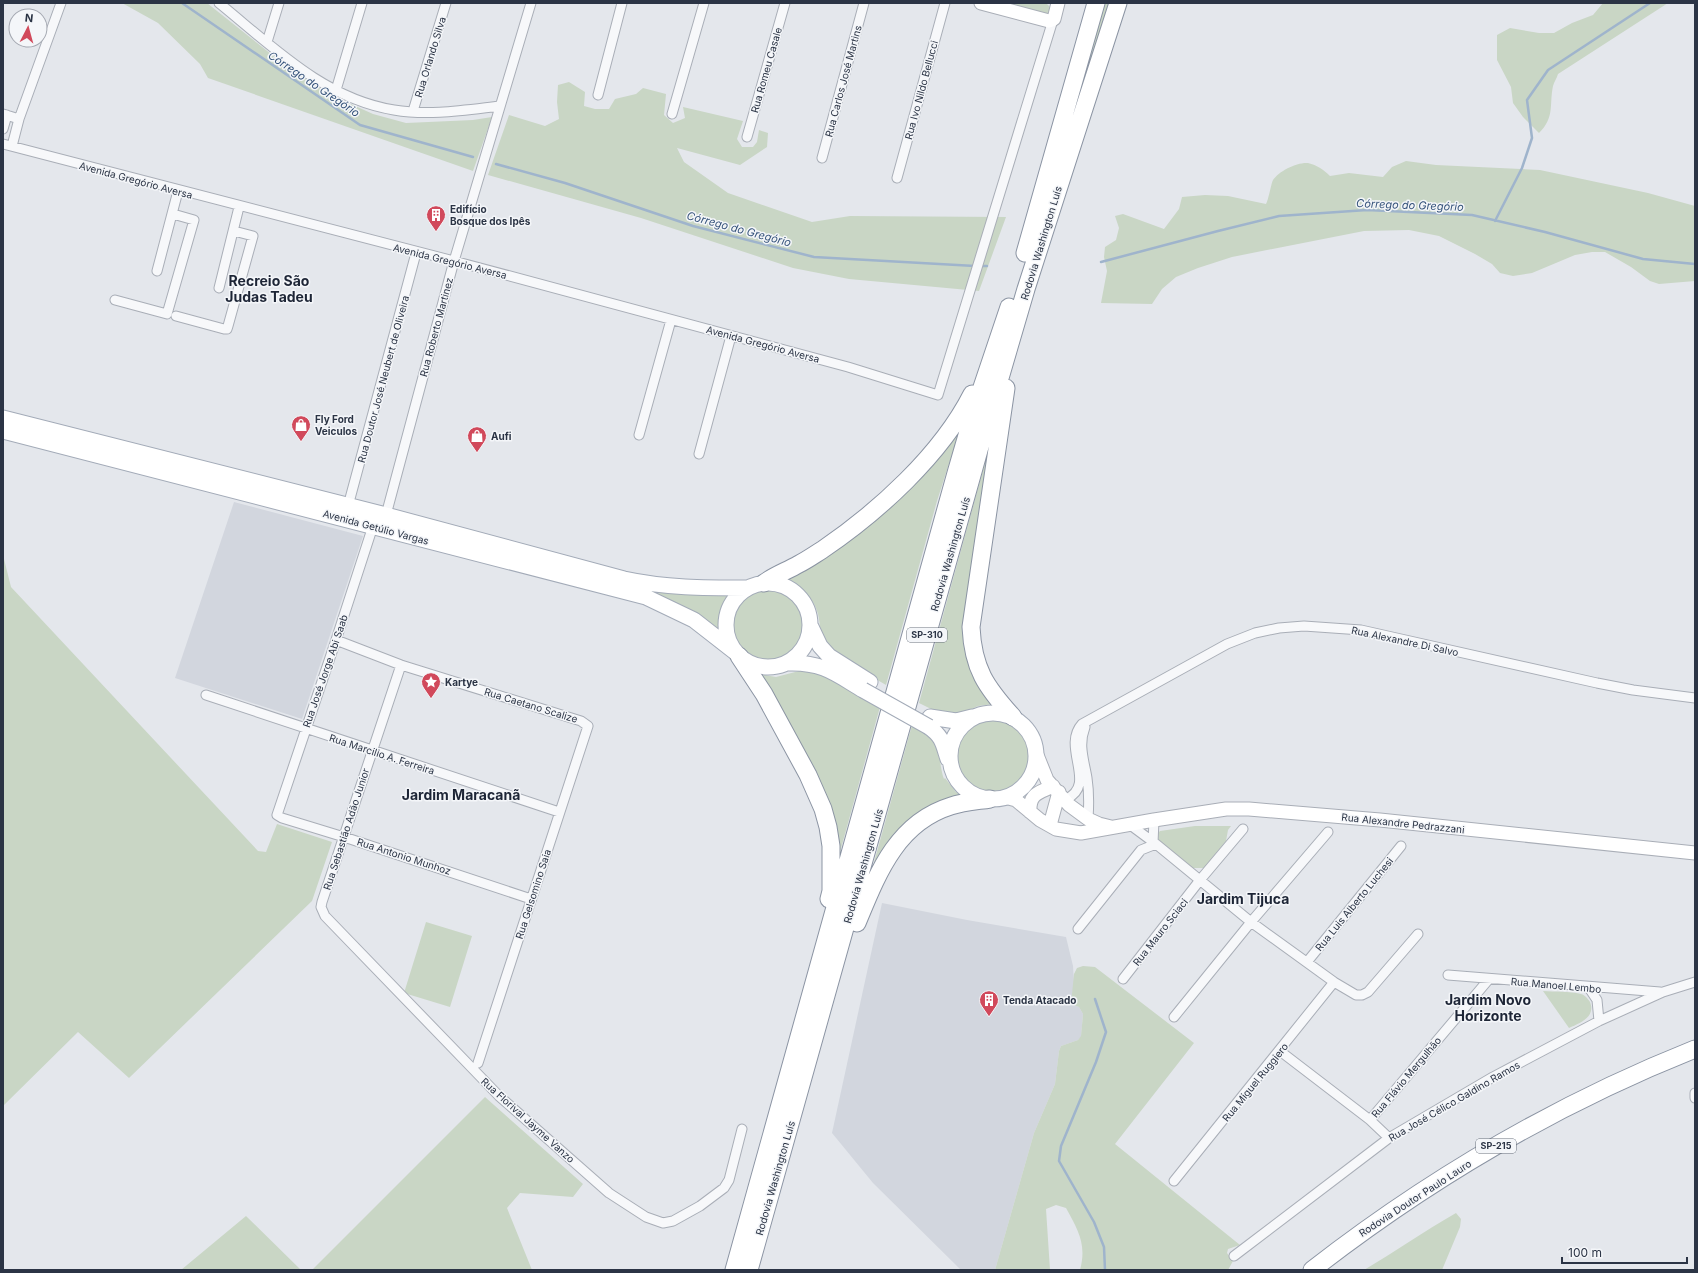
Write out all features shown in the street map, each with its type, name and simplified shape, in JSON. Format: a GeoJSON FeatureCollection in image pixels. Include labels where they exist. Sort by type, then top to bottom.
{"type":"FeatureCollection","features":[{"type":"Feature","properties":{"kind":"highway","name":"Rodovia Washington Luís"},"geometry":{"type":"LineString","coordinates":[[734,1270],[958,466],[974,411],[1026,252],[1096,3]]}},
{"type":"Feature","properties":{"kind":"highway","name":"Rodovia Washington Luís"},"geometry":{"type":"LineString","coordinates":[[749,1270],[828,994],[981,443],[1026,289],[1118,3]]}},
{"type":"Feature","properties":{"kind":"highway"},"geometry":{"type":"LineString","coordinates":[[1013,717],[993,694],[978,669],[972,642],[971,627],[1008,376],[1026,289]]}},
{"type":"Feature","properties":{"kind":"highway"},"geometry":{"type":"LineString","coordinates":[[764,583],[774,575],[799,564],[843,535],[878,507],[910,477],[944,436],[966,404],[998,340]]}},
{"type":"Feature","properties":{"kind":"highway"},"geometry":{"type":"LineString","coordinates":[[737,654],[764,694],[817,792],[828,827],[831,846],[831,891],[810,998]]}},
{"type":"Feature","properties":{"kind":"highway"},"geometry":{"type":"LineString","coordinates":[[828,994],[879,870],[898,841],[922,819],[937,811],[952,805],[998,798]]}},
{"type":"Feature","properties":{"kind":"highway","name":"Rodovia Doutor Paulo Lauro"},"geometry":{"type":"LineString","coordinates":[[1312,1270],[1362,1231],[1427,1188],[1540,1120],[1599,1090],[1695,1049]]}},
{"type":"Feature","properties":{"kind":"highway"},"geometry":{"type":"LineString","coordinates":[[728,1270],[754,1198]]}},
{"type":"Feature","properties":{"kind":"main road","name":"Avenida Getúlio Vargas"},"geometry":{"type":"LineString","coordinates":[[3,418],[386,515],[624,579],[650,584],[690,588],[747,588]]}},
{"type":"Feature","properties":{"kind":"main road","name":"Avenida Getúlio Vargas"},"geometry":{"type":"LineString","coordinates":[[3,431],[646,597],[694,620],[737,654]]}},
{"type":"Feature","properties":{"kind":"main road"},"geometry":{"type":"LineString","coordinates":[[789,663],[800,654],[808,641],[811,627],[810,613],[803,600],[792,590],[779,584],[764,583],[747,588],[736,598],[728,610],[726,625],[728,639],[737,654],[750,664],[763,668],[776,667],[789,663],[803,663],[825,668],[867,686],[929,722],[942,740],[955,776],[965,788],[980,797],[998,798],[1018,791],[1028,781],[1035,769],[1037,755],[1035,743],[1023,724],[1013,717],[1001,713],[987,713],[956,721],[940,720],[929,722]]}},
{"type":"Feature","properties":{"kind":"main road"},"geometry":{"type":"LineString","coordinates":[[811,627],[820,646],[829,656],[867,686]]}},
{"type":"Feature","properties":{"kind":"main road"},"geometry":{"type":"LineString","coordinates":[[951,766],[950,751],[954,737],[963,725],[975,716]]}},
{"type":"Feature","properties":{"kind":"street"},"geometry":{"type":"LineString","coordinates":[[8,145],[19,119],[61,3]]}},
{"type":"Feature","properties":{"kind":"street"},"geometry":{"type":"LineString","coordinates":[[219,3],[313,78],[358,101],[394,110],[413,111],[458,112],[500,106]]}},
{"type":"Feature","properties":{"kind":"street"},"geometry":{"type":"LineString","coordinates":[[267,42],[279,3]]}},
{"type":"Feature","properties":{"kind":"street"},"geometry":{"type":"LineString","coordinates":[[336,90],[362,3]]}},
{"type":"Feature","properties":{"kind":"street","name":"Rua Orlando Silva"},"geometry":{"type":"LineString","coordinates":[[413,111],[446,3]]}},
{"type":"Feature","properties":{"kind":"street","name":"Rua Roberto Martinez"},"geometry":{"type":"LineString","coordinates":[[386,515],[454,261],[531,3]]}},
{"type":"Feature","properties":{"kind":"street"},"geometry":{"type":"LineString","coordinates":[[598,95],[622,3]]}},
{"type":"Feature","properties":{"kind":"street"},"geometry":{"type":"LineString","coordinates":[[672,114],[704,3]]}},
{"type":"Feature","properties":{"kind":"street","name":"Rua Romeu Casale"},"geometry":{"type":"LineString","coordinates":[[747,137],[784,3]]}},
{"type":"Feature","properties":{"kind":"street","name":"Rua Carlos José Martins"},"geometry":{"type":"LineString","coordinates":[[822,158],[864,3]]}},
{"type":"Feature","properties":{"kind":"street","name":"Rua Ivo Nildo Bellucci"},"geometry":{"type":"LineString","coordinates":[[897,178],[944,3]]}},
{"type":"Feature","properties":{"kind":"street"},"geometry":{"type":"LineString","coordinates":[[981,3],[1049,21],[1053,20],[1058,3]]}},
{"type":"Feature","properties":{"kind":"street","name":"Avenida Gregório Aversa"},"geometry":{"type":"LineString","coordinates":[[8,145],[239,207],[416,253],[454,261],[896,381],[938,395],[1053,20]]}},
{"type":"Feature","properties":{"kind":"street"},"geometry":{"type":"LineString","coordinates":[[3,129],[5,114],[19,119]]}},
{"type":"Feature","properties":{"kind":"street"},"geometry":{"type":"LineString","coordinates":[[157,271],[178,191]]}},
{"type":"Feature","properties":{"kind":"street"},"geometry":{"type":"LineString","coordinates":[[219,288],[239,207]]}},
{"type":"Feature","properties":{"kind":"street"},"geometry":{"type":"LineString","coordinates":[[115,300],[167,314],[194,220],[173,214]]}},
{"type":"Feature","properties":{"kind":"street"},"geometry":{"type":"LineString","coordinates":[[176,316],[227,329],[253,236],[234,231]]}},
{"type":"Feature","properties":{"kind":"street","name":"Rua Doutor José Neubert de Oliveira"},"geometry":{"type":"LineString","coordinates":[[348,506],[416,253]]}},
{"type":"Feature","properties":{"kind":"street"},"geometry":{"type":"LineString","coordinates":[[639,435],[672,320]]}},
{"type":"Feature","properties":{"kind":"street"},"geometry":{"type":"LineString","coordinates":[[699,454],[731,336]]}},
{"type":"Feature","properties":{"kind":"street","name":"Rua José Jorge Abi Saab"},"geometry":{"type":"LineString","coordinates":[[277,815],[373,526]]}},
{"type":"Feature","properties":{"kind":"street","name":"Rua Alexandre Di Salvo"},"geometry":{"type":"LineString","coordinates":[[1059,792],[1074,795],[1079,787],[1080,779],[1075,740],[1079,727],[1227,644],[1255,633],[1279,628],[1304,626],[1361,630],[1597,683],[1633,690],[1695,698]]}},
{"type":"Feature","properties":{"kind":"street","name":"Rua Caetano Scalize"},"geometry":{"type":"LineString","coordinates":[[336,640],[401,665],[581,721],[588,726]]}},
{"type":"Feature","properties":{"kind":"street","name":"Rua Sebastião Adão Junior"},"geometry":{"type":"LineString","coordinates":[[322,902],[401,665]]}},
{"type":"Feature","properties":{"kind":"street","name":"Rua Marcilio A. Ferreira"},"geometry":{"type":"LineString","coordinates":[[206,695],[559,812]]}},
{"type":"Feature","properties":{"kind":"street"},"geometry":{"type":"LineString","coordinates":[[1070,832],[1088,819],[1089,803],[1087,778],[1081,744],[1086,722]]}},
{"type":"Feature","properties":{"kind":"street","name":"Rua Gelsomino Saia"},"geometry":{"type":"LineString","coordinates":[[478,1063],[588,726]]}},
{"type":"Feature","properties":{"kind":"street","name":"Rua Alexandre Pedrazzani"},"geometry":{"type":"LineString","coordinates":[[1037,755],[1047,780],[1080,814],[1099,824],[1112,827]]}},
{"type":"Feature","properties":{"kind":"street"},"geometry":{"type":"LineString","coordinates":[[1030,812],[1031,801],[1037,793],[1059,792],[1050,825]]}},
{"type":"Feature","properties":{"kind":"street","name":"Rua Alexandre Pedrazzani"},"geometry":{"type":"LineString","coordinates":[[998,798],[1016,800],[1040,820],[1056,829],[1081,833],[1226,809],[1249,809],[1380,820],[1695,853]]}},
{"type":"Feature","properties":{"kind":"street","name":"Rua Antonio Munhoz"},"geometry":{"type":"LineString","coordinates":[[277,815],[282,818],[531,899]]}},
{"type":"Feature","properties":{"kind":"street"},"geometry":{"type":"LineString","coordinates":[[1154,820],[1155,844]]}},
{"type":"Feature","properties":{"kind":"street"},"geometry":{"type":"LineString","coordinates":[[1129,824],[1251,922],[1334,982],[1356,995],[1362,995],[1368,992],[1418,934]]}},
{"type":"Feature","properties":{"kind":"street","name":"Rua Mauro Sciaci"},"geometry":{"type":"LineString","coordinates":[[1123,979],[1200,880],[1243,829]]}},
{"type":"Feature","properties":{"kind":"street"},"geometry":{"type":"LineString","coordinates":[[1174,1017],[1251,922],[1328,832]]}},
{"type":"Feature","properties":{"kind":"street"},"geometry":{"type":"LineString","coordinates":[[1078,929],[1141,850],[1155,844]]}},
{"type":"Feature","properties":{"kind":"street","name":"Rua Luis Alberto Luchesi"},"geometry":{"type":"LineString","coordinates":[[1307,962],[1401,846]]}},
{"type":"Feature","properties":{"kind":"street","name":"Rua Florival Jayme Vanzo"},"geometry":{"type":"LineString","coordinates":[[322,902],[321,907],[325,916],[499,1096],[609,1193],[646,1217],[663,1222],[673,1220],[700,1206],[724,1188],[729,1180],[742,1129]]}},
{"type":"Feature","properties":{"kind":"street","name":"Rua Manoel Lembo"},"geometry":{"type":"LineString","coordinates":[[1448,975],[1589,988],[1663,992]]}},
{"type":"Feature","properties":{"kind":"street","name":"Rua Flávio Mergulhão"},"geometry":{"type":"LineString","coordinates":[[1370,1120],[1489,979]]}},
{"type":"Feature","properties":{"kind":"street","name":"Rua Miguel Ruggiero"},"geometry":{"type":"LineString","coordinates":[[1174,1181],[1334,982]]}},
{"type":"Feature","properties":{"kind":"street","name":"Rua José Célico Galdino Ramos"},"geometry":{"type":"LineString","coordinates":[[1234,1256],[1389,1138],[1494,1077],[1599,1021],[1663,992],[1695,982]]}},
{"type":"Feature","properties":{"kind":"street"},"geometry":{"type":"LineString","coordinates":[[1589,988],[1597,1000],[1599,1021]]}},
{"type":"Feature","properties":{"kind":"street"},"geometry":{"type":"LineString","coordinates":[[1280,1051],[1370,1120],[1389,1138]]}},
{"type":"Feature","properties":{"kind":"street"},"geometry":{"type":"LineString","coordinates":[[1695,1093],[1695,1098]]}},
{"type":"Feature","properties":{"kind":"shaded area"},"geometry":{"type":"Polygon","coordinates":[[[234,502],[363,536],[302,719],[175,678],[234,502]]]}},
{"type":"Feature","properties":{"kind":"shaded area","name":"Tenda Atacado"},"geometry":{"type":"Polygon","coordinates":[[[882,903],[967,920],[1066,937],[1073,966],[1074,982],[1071,1004],[1079,1007],[1083,1014],[1081,1037],[1078,1040],[1061,1046],[1059,1051],[1055,1084],[1034,1133],[995,1270],[961,1270],[873,1183],[832,1133],[882,903]]]}},
{"type":"Feature","properties":{"kind":"green space"},"geometry":{"type":"Polygon","coordinates":[[[122,3],[207,3],[286,66],[333,96],[373,114],[406,123],[473,120],[492,117],[473,171],[208,78],[200,64],[158,23],[122,3]]]}},
{"type":"Feature","properties":{"kind":"green space"},"geometry":{"type":"Polygon","coordinates":[[[1000,3],[1044,3],[1051,8],[1048,15],[1000,3]]]}},
{"type":"Feature","properties":{"kind":"green space"},"geometry":{"type":"Polygon","coordinates":[[[1101,3],[1113,3],[1085,88],[1078,86],[1101,3]]]}},
{"type":"Feature","properties":{"kind":"green space"},"geometry":{"type":"Polygon","coordinates":[[[1603,3],[1668,3],[1558,74],[1553,86],[1549,116],[1547,122],[1539,133],[1523,117],[1513,103],[1511,87],[1497,60],[1497,35],[1510,28],[1539,33],[1554,33],[1572,23],[1593,15],[1603,3]]]}},
{"type":"Feature","properties":{"kind":"green space"},"geometry":{"type":"Polygon","coordinates":[[[569,82],[585,92],[584,106],[595,109],[609,109],[615,99],[636,94],[643,88],[666,94],[664,115],[673,123],[685,118],[683,107],[743,121],[737,139],[742,147],[753,147],[757,142],[759,130],[768,133],[767,147],[740,165],[677,148],[684,162],[728,193],[812,222],[850,216],[1006,217],[979,291],[849,279],[793,268],[641,218],[488,175],[509,115],[545,126],[559,119],[557,102],[558,85],[569,82]]]}},
{"type":"Feature","properties":{"kind":"green space"},"geometry":{"type":"Polygon","coordinates":[[[1406,161],[1436,165],[1540,170],[1648,193],[1695,206],[1695,281],[1659,284],[1650,281],[1631,267],[1605,252],[1592,252],[1575,255],[1532,273],[1513,276],[1500,273],[1492,264],[1439,236],[1409,230],[1364,231],[1232,257],[1198,268],[1176,277],[1162,289],[1152,304],[1101,303],[1107,271],[1104,257],[1105,247],[1116,240],[1119,228],[1115,216],[1123,214],[1164,229],[1179,209],[1182,197],[1205,195],[1228,196],[1266,204],[1273,180],[1279,173],[1299,164],[1308,163],[1314,165],[1330,176],[1349,173],[1383,177],[1392,167],[1406,161]]]}},
{"type":"Feature","properties":{"kind":"green space"},"geometry":{"type":"Polygon","coordinates":[[[962,423],[937,501],[886,685],[844,659],[829,647],[824,640],[816,607],[812,601],[804,591],[780,577],[801,567],[962,423]]]}},
{"type":"Feature","properties":{"kind":"green space"},"geometry":{"type":"Polygon","coordinates":[[[986,459],[964,621],[963,639],[967,658],[993,704],[978,706],[961,714],[933,710],[919,703],[986,459]]]}},
{"type":"Feature","properties":{"kind":"green space"},"geometry":{"type":"Polygon","coordinates":[[[3,555],[11,587],[258,851],[266,852],[277,824],[332,842],[312,901],[129,1078],[78,1032],[3,1106],[3,555]]]}},
{"type":"Feature","properties":{"kind":"green space"},"geometry":{"type":"Polygon","coordinates":[[[641,585],[730,595],[723,614],[723,634],[641,585]]]}},
{"type":"Feature","properties":{"kind":"green space"},"geometry":{"type":"Polygon","coordinates":[[[768,587],[782,590],[795,598],[803,611],[806,625],[803,639],[795,652],[782,660],[768,663],[754,660],[741,652],[733,639],[730,625],[733,611],[741,598],[754,590],[768,587]]]}},
{"type":"Feature","properties":{"kind":"green space"},"geometry":{"type":"Polygon","coordinates":[[[803,670],[818,671],[880,707],[837,863],[833,837],[754,673],[776,677],[803,670]]]}},
{"type":"Feature","properties":{"kind":"green space"},"geometry":{"type":"Polygon","coordinates":[[[993,718],[1014,724],[1024,734],[1030,755],[1024,776],[1014,786],[993,792],[972,786],[962,776],[956,755],[962,734],[972,724],[993,718]]]}},
{"type":"Feature","properties":{"kind":"green space"},"geometry":{"type":"Polygon","coordinates":[[[912,725],[931,737],[937,745],[944,779],[945,778],[956,792],[967,799],[953,802],[876,866],[873,866],[912,725]]]}},
{"type":"Feature","properties":{"kind":"green space"},"geometry":{"type":"Polygon","coordinates":[[[1195,826],[1231,826],[1228,830],[1226,841],[1204,868],[1193,868],[1157,839],[1157,834],[1160,831],[1195,826]]]}},
{"type":"Feature","properties":{"kind":"green space"},"geometry":{"type":"Polygon","coordinates":[[[426,922],[472,936],[450,1007],[404,993],[426,922]]]}},
{"type":"Feature","properties":{"kind":"green space"},"geometry":{"type":"Polygon","coordinates":[[[1083,966],[1095,967],[1194,1043],[1115,1144],[1240,1245],[1228,1249],[1227,1253],[1233,1261],[1228,1270],[1080,1270],[1082,1261],[1082,1245],[1078,1230],[1066,1208],[1056,1205],[1046,1209],[1050,1270],[995,1270],[1034,1133],[1055,1084],[1059,1051],[1061,1046],[1078,1040],[1081,1036],[1083,1014],[1079,1007],[1071,1004],[1074,974],[1077,968],[1083,966]]]}},
{"type":"Feature","properties":{"kind":"green space"},"geometry":{"type":"Polygon","coordinates":[[[1543,991],[1572,992],[1582,995],[1590,1002],[1591,1012],[1586,1019],[1569,1028],[1543,991]]]}},
{"type":"Feature","properties":{"kind":"green space"},"geometry":{"type":"Polygon","coordinates":[[[485,1097],[583,1184],[573,1197],[520,1193],[507,1208],[532,1270],[312,1270],[485,1097]]]}},
{"type":"Feature","properties":{"kind":"green space"},"geometry":{"type":"Polygon","coordinates":[[[1456,1213],[1461,1219],[1460,1227],[1442,1270],[1364,1270],[1432,1227],[1456,1213]]]}},
{"type":"Feature","properties":{"kind":"green space"},"geometry":{"type":"Polygon","coordinates":[[[246,1216],[301,1270],[181,1270],[246,1216]]]}},
{"type":"Feature","properties":{"kind":"waterway","name":"Córrego do Gregório"},"geometry":{"type":"LineString","coordinates":[[182,3],[360,125],[473,157]]}},
{"type":"Feature","properties":{"kind":"waterway"},"geometry":{"type":"LineString","coordinates":[[1495,221],[1522,168],[1532,138],[1527,100],[1548,70],[1650,3]]}},
{"type":"Feature","properties":{"kind":"waterway","name":"Córrego do Gregório"},"geometry":{"type":"LineString","coordinates":[[496,164],[565,183],[693,226],[814,257],[975,266]]}},
{"type":"Feature","properties":{"kind":"waterway","name":"Córrego do Gregório"},"geometry":{"type":"LineString","coordinates":[[1101,262],[1279,216],[1367,210],[1472,215],[1545,232],[1643,259],[1695,264]]}},
{"type":"Feature","properties":{"kind":"waterway","name":"Córrego do Gregório"},"geometry":{"type":"LineString","coordinates":[[980,266],[987,266]]}},
{"type":"Feature","properties":{"kind":"waterway"},"geometry":{"type":"LineString","coordinates":[[1095,999],[1106,1032],[1096,1062],[1061,1146],[1059,1161],[1094,1222],[1104,1247],[1105,1270]]}},
{"type":"Feature","properties":{"kind":"place","name":"Edifício Bosque dos Ipês"},"geometry":{"type":"Point","coordinates":[436,232]}},
{"type":"Feature","properties":{"kind":"place","name":"Fly Ford Veiculos"},"geometry":{"type":"Point","coordinates":[301,442]}},
{"type":"Feature","properties":{"kind":"place","name":"Aufi"},"geometry":{"type":"Point","coordinates":[477,453]}},
{"type":"Feature","properties":{"kind":"place","name":"Kartye"},"geometry":{"type":"Point","coordinates":[431,699]}},
{"type":"Feature","properties":{"kind":"place","name":"Tenda Atacado"},"geometry":{"type":"Point","coordinates":[989,1017]}},
{"type":"Feature","properties":{"kind":"district","name":"Recreio São Judas Tadeu"},"geometry":{"type":"Point","coordinates":[269,290]}},
{"type":"Feature","properties":{"kind":"district","name":"Jardim Maracanã"},"geometry":{"type":"Point","coordinates":[461,795]}},
{"type":"Feature","properties":{"kind":"district","name":"Jardim Tijuca"},"geometry":{"type":"Point","coordinates":[1243,899]}},
{"type":"Feature","properties":{"kind":"district","name":"Jardim Novo Horizonte"},"geometry":{"type":"Point","coordinates":[1488,1008]}}]}
